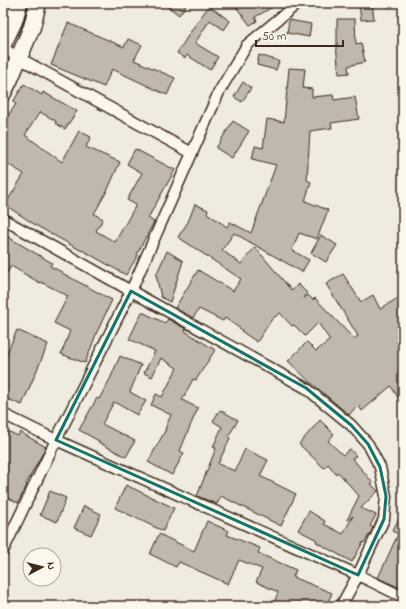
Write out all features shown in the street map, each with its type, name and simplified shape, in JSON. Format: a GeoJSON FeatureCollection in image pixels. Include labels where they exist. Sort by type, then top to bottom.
{"type":"FeatureCollection","features":[{"type":"Feature","properties":{"kind":"main road"},"geometry":{"type":"LineString","coordinates":[[3,44],[14,21],[19,3]]}},
{"type":"Feature","properties":{"kind":"main road"},"geometry":{"type":"LineString","coordinates":[[3,93],[32,27],[38,3]]}},
{"type":"Feature","properties":{"kind":"street"},"geometry":{"type":"LineString","coordinates":[[3,549],[131,291],[218,92],[248,45],[298,3]]}},
{"type":"Feature","properties":{"kind":"street"},"geometry":{"type":"LineString","coordinates":[[3,48],[192,153]]}},
{"type":"Feature","properties":{"kind":"street"},"geometry":{"type":"LineString","coordinates":[[3,219],[306,388],[351,425],[368,444],[380,467],[386,496],[384,519],[342,606]]}},
{"type":"Feature","properties":{"kind":"street"},"geometry":{"type":"LineString","coordinates":[[3,414],[56,440],[358,575],[403,598]]}},
{"type":"Feature","properties":{"kind":"highlighted area"},"geometry":{"type":"Polygon","coordinates":[[[131,291],[306,388],[351,425],[368,444],[380,467],[386,496],[384,519],[358,575],[56,440],[131,291]]]}},
{"type":"Feature","properties":{"kind":"building"},"geometry":{"type":"Polygon","coordinates":[[[163,3],[188,3],[179,15],[163,3]]]}},
{"type":"Feature","properties":{"kind":"building"},"geometry":{"type":"Polygon","coordinates":[[[233,3],[280,3],[255,17],[257,21],[250,25],[233,3]]]}},
{"type":"Feature","properties":{"kind":"building"},"geometry":{"type":"Polygon","coordinates":[[[372,3],[374,19],[361,20],[359,5],[372,3]]]}},
{"type":"Feature","properties":{"kind":"building"},"geometry":{"type":"Polygon","coordinates":[[[209,6],[230,21],[224,30],[210,20],[195,43],[218,57],[210,70],[187,55],[185,58],[177,53],[209,6]]]}},
{"type":"Feature","properties":{"kind":"building"},"geometry":{"type":"Polygon","coordinates":[[[337,19],[355,19],[356,44],[361,43],[365,62],[348,66],[349,73],[339,74],[336,45],[337,19]]]}},
{"type":"Feature","properties":{"kind":"building"},"geometry":{"type":"Polygon","coordinates":[[[289,20],[311,24],[309,37],[287,33],[289,20]]]}},
{"type":"Feature","properties":{"kind":"building"},"geometry":{"type":"Polygon","coordinates":[[[68,23],[124,47],[128,39],[142,45],[134,60],[175,78],[167,95],[112,69],[104,87],[51,65],[68,23]]]}},
{"type":"Feature","properties":{"kind":"building"},"geometry":{"type":"Polygon","coordinates":[[[259,55],[279,61],[276,70],[257,65],[259,55]]]}},
{"type":"Feature","properties":{"kind":"building"},"geometry":{"type":"Polygon","coordinates":[[[289,68],[305,69],[303,88],[312,89],[312,97],[333,95],[334,100],[355,97],[359,119],[331,123],[332,128],[310,131],[307,180],[311,182],[305,201],[328,210],[317,239],[299,233],[292,250],[309,260],[302,272],[234,233],[222,250],[241,264],[255,247],[292,291],[298,284],[307,293],[304,298],[308,295],[313,300],[315,298],[354,339],[358,336],[326,284],[343,274],[361,302],[373,295],[380,309],[403,295],[403,406],[391,386],[362,411],[358,405],[349,415],[288,361],[307,342],[316,351],[330,340],[318,323],[305,336],[294,325],[292,326],[280,313],[272,319],[257,342],[225,318],[223,321],[199,309],[193,318],[175,308],[198,270],[233,291],[241,279],[178,237],[188,222],[195,204],[208,210],[207,213],[227,227],[230,222],[251,233],[276,165],[252,159],[255,146],[263,148],[267,119],[284,122],[289,68]]]}},
{"type":"Feature","properties":{"kind":"building"},"geometry":{"type":"Polygon","coordinates":[[[243,82],[251,88],[242,102],[234,97],[243,82]]]}},
{"type":"Feature","properties":{"kind":"building"},"geometry":{"type":"Polygon","coordinates":[[[24,84],[42,95],[43,92],[77,111],[65,129],[55,123],[56,121],[40,112],[25,135],[62,162],[79,131],[91,137],[86,147],[120,162],[108,189],[94,214],[103,219],[96,231],[115,242],[136,205],[127,200],[142,173],[127,164],[135,149],[175,170],[148,218],[154,222],[137,254],[138,255],[126,275],[37,226],[5,205],[24,174],[3,161],[3,123],[16,104],[13,102],[24,84]]]}},
{"type":"Feature","properties":{"kind":"building"},"geometry":{"type":"Polygon","coordinates":[[[233,121],[249,131],[232,158],[216,148],[233,121]]]}},
{"type":"Feature","properties":{"kind":"building"},"geometry":{"type":"Polygon","coordinates":[[[3,234],[52,263],[50,266],[112,300],[85,363],[61,354],[70,331],[54,323],[68,296],[41,282],[40,283],[11,266],[3,280],[3,234]]]}},
{"type":"Feature","properties":{"kind":"building"},"geometry":{"type":"Polygon","coordinates":[[[321,235],[337,245],[326,262],[311,253],[321,235]]]}},
{"type":"Feature","properties":{"kind":"building"},"geometry":{"type":"Polygon","coordinates":[[[167,251],[183,261],[170,302],[161,297],[156,275],[167,251]]]}},
{"type":"Feature","properties":{"kind":"building"},"geometry":{"type":"Polygon","coordinates":[[[142,312],[165,323],[168,319],[186,329],[185,331],[215,350],[196,380],[193,379],[182,400],[198,408],[180,451],[184,453],[172,475],[148,462],[166,429],[171,415],[151,405],[156,394],[162,397],[177,368],[161,358],[152,377],[144,373],[155,351],[129,339],[142,312]]]}},
{"type":"Feature","properties":{"kind":"building"},"geometry":{"type":"Polygon","coordinates":[[[17,330],[48,344],[22,405],[3,397],[3,362],[17,330]]]}},
{"type":"Feature","properties":{"kind":"building"},"geometry":{"type":"Polygon","coordinates":[[[120,356],[141,365],[130,392],[146,401],[137,415],[114,402],[102,424],[135,441],[126,457],[79,430],[97,398],[99,399],[120,356]]]}},
{"type":"Feature","properties":{"kind":"building"},"geometry":{"type":"Polygon","coordinates":[[[220,410],[238,420],[228,437],[230,438],[218,464],[235,471],[245,449],[268,460],[260,476],[296,494],[281,526],[221,496],[217,504],[197,496],[216,448],[213,447],[222,427],[213,421],[220,410]]]}},
{"type":"Feature","properties":{"kind":"building"},"geometry":{"type":"Polygon","coordinates":[[[320,420],[334,434],[328,441],[343,455],[350,449],[356,456],[352,458],[378,491],[361,508],[376,515],[370,526],[373,528],[371,532],[364,543],[363,542],[352,562],[298,530],[309,511],[325,521],[324,524],[343,534],[353,516],[347,520],[359,496],[338,472],[336,474],[328,464],[324,468],[299,444],[320,420]]]}},
{"type":"Feature","properties":{"kind":"building"},"geometry":{"type":"Polygon","coordinates":[[[3,429],[18,436],[20,432],[46,447],[26,484],[27,485],[18,503],[3,495],[3,429]]]}},
{"type":"Feature","properties":{"kind":"building"},"geometry":{"type":"Polygon","coordinates":[[[126,485],[174,508],[163,531],[115,508],[126,485]]]}},
{"type":"Feature","properties":{"kind":"building"},"geometry":{"type":"Polygon","coordinates":[[[50,491],[66,498],[57,522],[40,515],[50,491]]]}},
{"type":"Feature","properties":{"kind":"building"},"geometry":{"type":"Polygon","coordinates":[[[84,506],[101,514],[91,535],[74,528],[84,506]]]}},
{"type":"Feature","properties":{"kind":"building"},"geometry":{"type":"Polygon","coordinates":[[[403,512],[403,589],[378,578],[398,534],[392,531],[403,512]]]}},
{"type":"Feature","properties":{"kind":"building"},"geometry":{"type":"Polygon","coordinates":[[[207,521],[229,531],[227,535],[260,548],[258,553],[296,570],[293,577],[332,593],[326,606],[273,606],[278,592],[256,582],[262,569],[239,560],[228,584],[179,562],[176,567],[150,554],[159,534],[194,551],[207,521]]]}}]}
